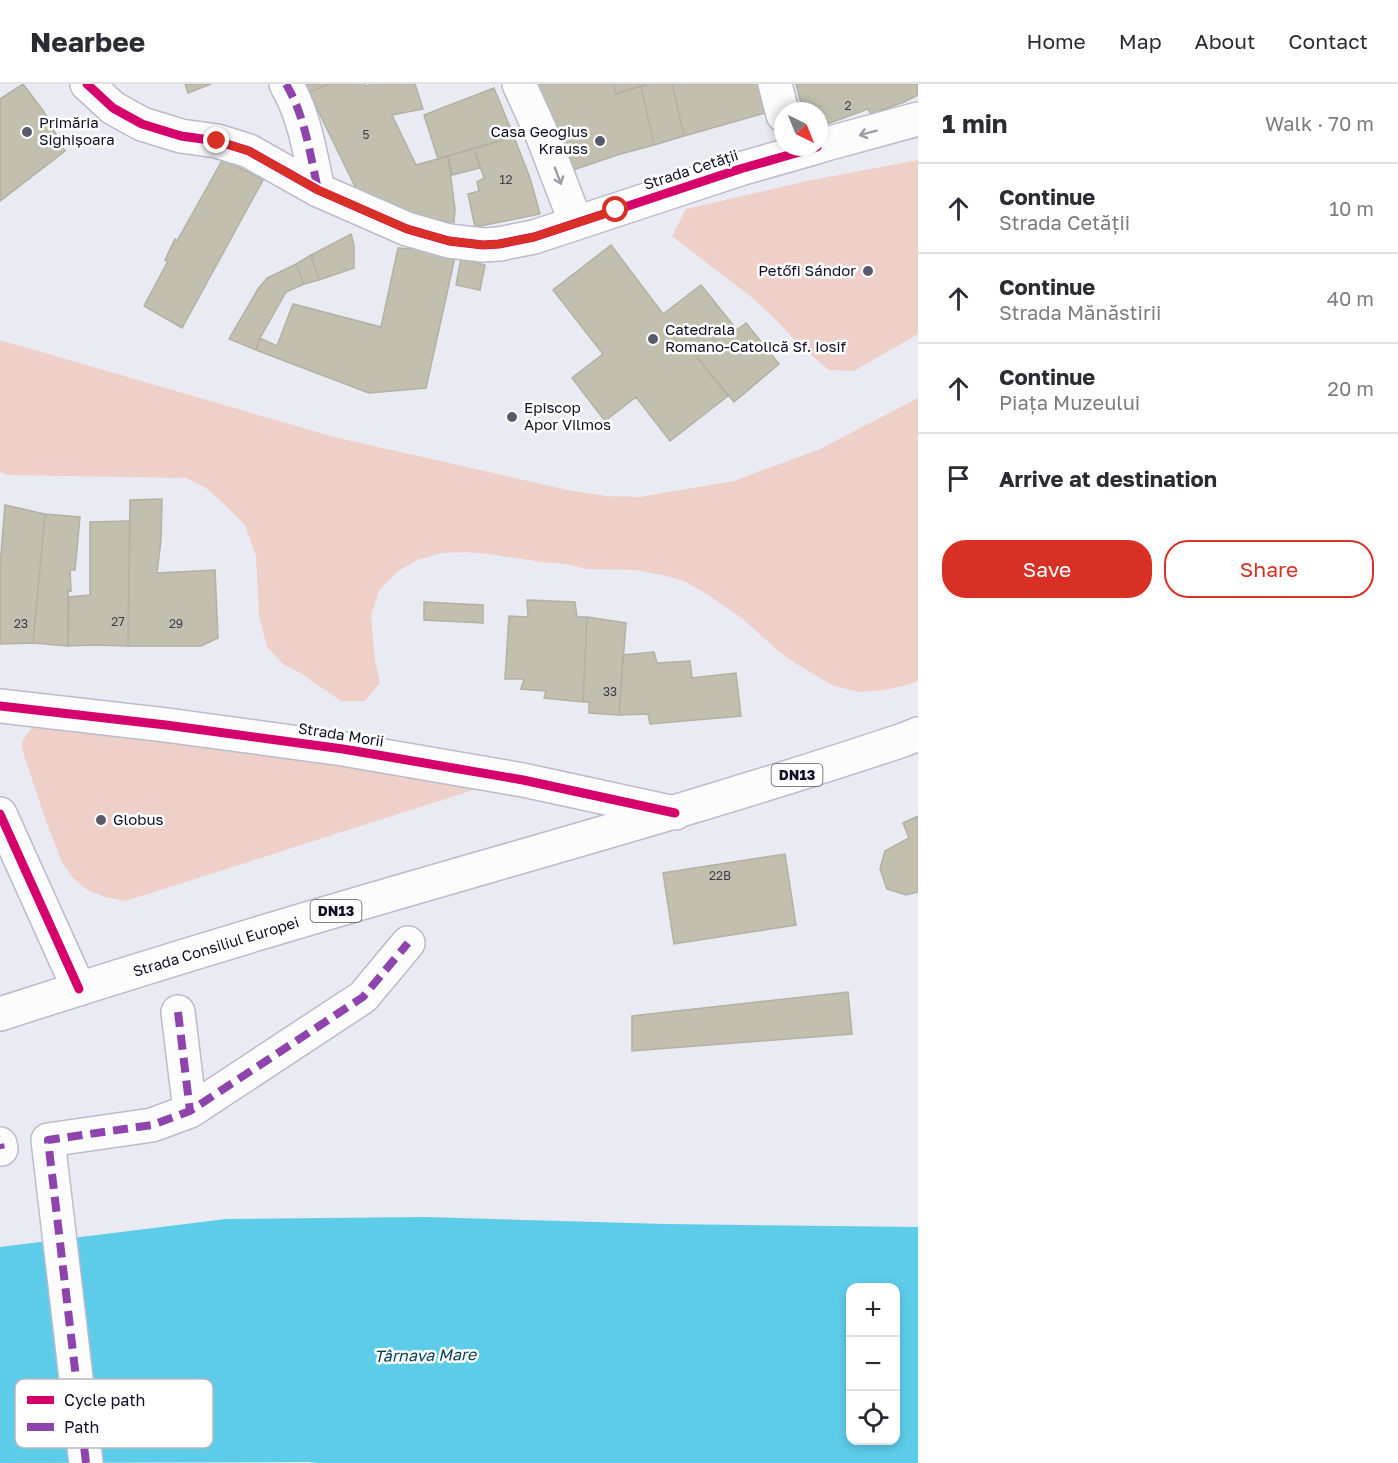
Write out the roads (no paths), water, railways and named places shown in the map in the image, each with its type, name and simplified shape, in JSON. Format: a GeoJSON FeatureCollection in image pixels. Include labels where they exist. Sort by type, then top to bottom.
{"type":"FeatureCollection","features":[{"type":"Feature","properties":{"kind":"main road","name":"Strada Cetății"},"geometry":{"type":"LineString","coordinates":[[87,84],[113,108],[142,124],[181,136],[217,141],[249,151],[318,190],[407,229],[449,241],[483,245],[534,237],[780,156]]}},
{"type":"Feature","properties":{"kind":"main road"},"geometry":{"type":"LineString","coordinates":[[286,84],[304,128],[318,190]]}},
{"type":"Feature","properties":{"kind":"main road"},"geometry":{"type":"LineString","coordinates":[[519,84],[543,137],[576,223]]}},
{"type":"Feature","properties":{"kind":"main road"},"geometry":{"type":"LineString","coordinates":[[775,84],[780,102]]}},
{"type":"Feature","properties":{"kind":"main road","name":"Strada Cetății"},"geometry":{"type":"LineString","coordinates":[[828,142],[918,119]]}},
{"type":"Feature","properties":{"kind":"main road","name":"Strada Morii"},"geometry":{"type":"LineString","coordinates":[[0,706],[166,725],[343,750],[523,780],[675,813],[918,734]]}},
{"type":"Feature","properties":{"kind":"main road","name":"Strada Consiliul Europei"},"geometry":{"type":"LineString","coordinates":[[0,1014],[290,924],[675,813]]}},
{"type":"Feature","properties":{"kind":"main road"},"geometry":{"type":"LineString","coordinates":[[0,814],[79,989]]}},
{"type":"Feature","properties":{"kind":"main road"},"geometry":{"type":"LineString","coordinates":[[77,1379],[48,1140],[152,1125],[190,1111],[363,997],[408,943]]}},
{"type":"Feature","properties":{"kind":"main road"},"geometry":{"type":"LineString","coordinates":[[178,1012],[190,1111]]}},
{"type":"Feature","properties":{"kind":"main road"},"geometry":{"type":"LineString","coordinates":[[85,1448],[87,1463]]}},
{"type":"Feature","properties":{"kind":"water","name":"Târnava Mare"},"geometry":{"type":"Polygon","coordinates":[[[424,1217],[666,1224],[918,1227],[918,1463],[0,1463],[0,1247],[226,1219],[424,1217]]]}},
{"type":"Feature","properties":{"kind":"place","name":"Primăria Sighișoara"},"geometry":{"type":"Point","coordinates":[27,132]}},
{"type":"Feature","properties":{"kind":"place","name":"Casa Geogius Krauss"},"geometry":{"type":"Point","coordinates":[600,141]}},
{"type":"Feature","properties":{"kind":"place","name":"Petőfi Sándor"},"geometry":{"type":"Point","coordinates":[868,271]}},
{"type":"Feature","properties":{"kind":"place","name":"Catedrala Romano-Catolică Sf. Iosif"},"geometry":{"type":"Point","coordinates":[653,339]}},
{"type":"Feature","properties":{"kind":"place","name":"Episcop Apor Vilmos"},"geometry":{"type":"Point","coordinates":[512,417]}},
{"type":"Feature","properties":{"kind":"place","name":"Globus"},"geometry":{"type":"Point","coordinates":[101,820]}}]}
